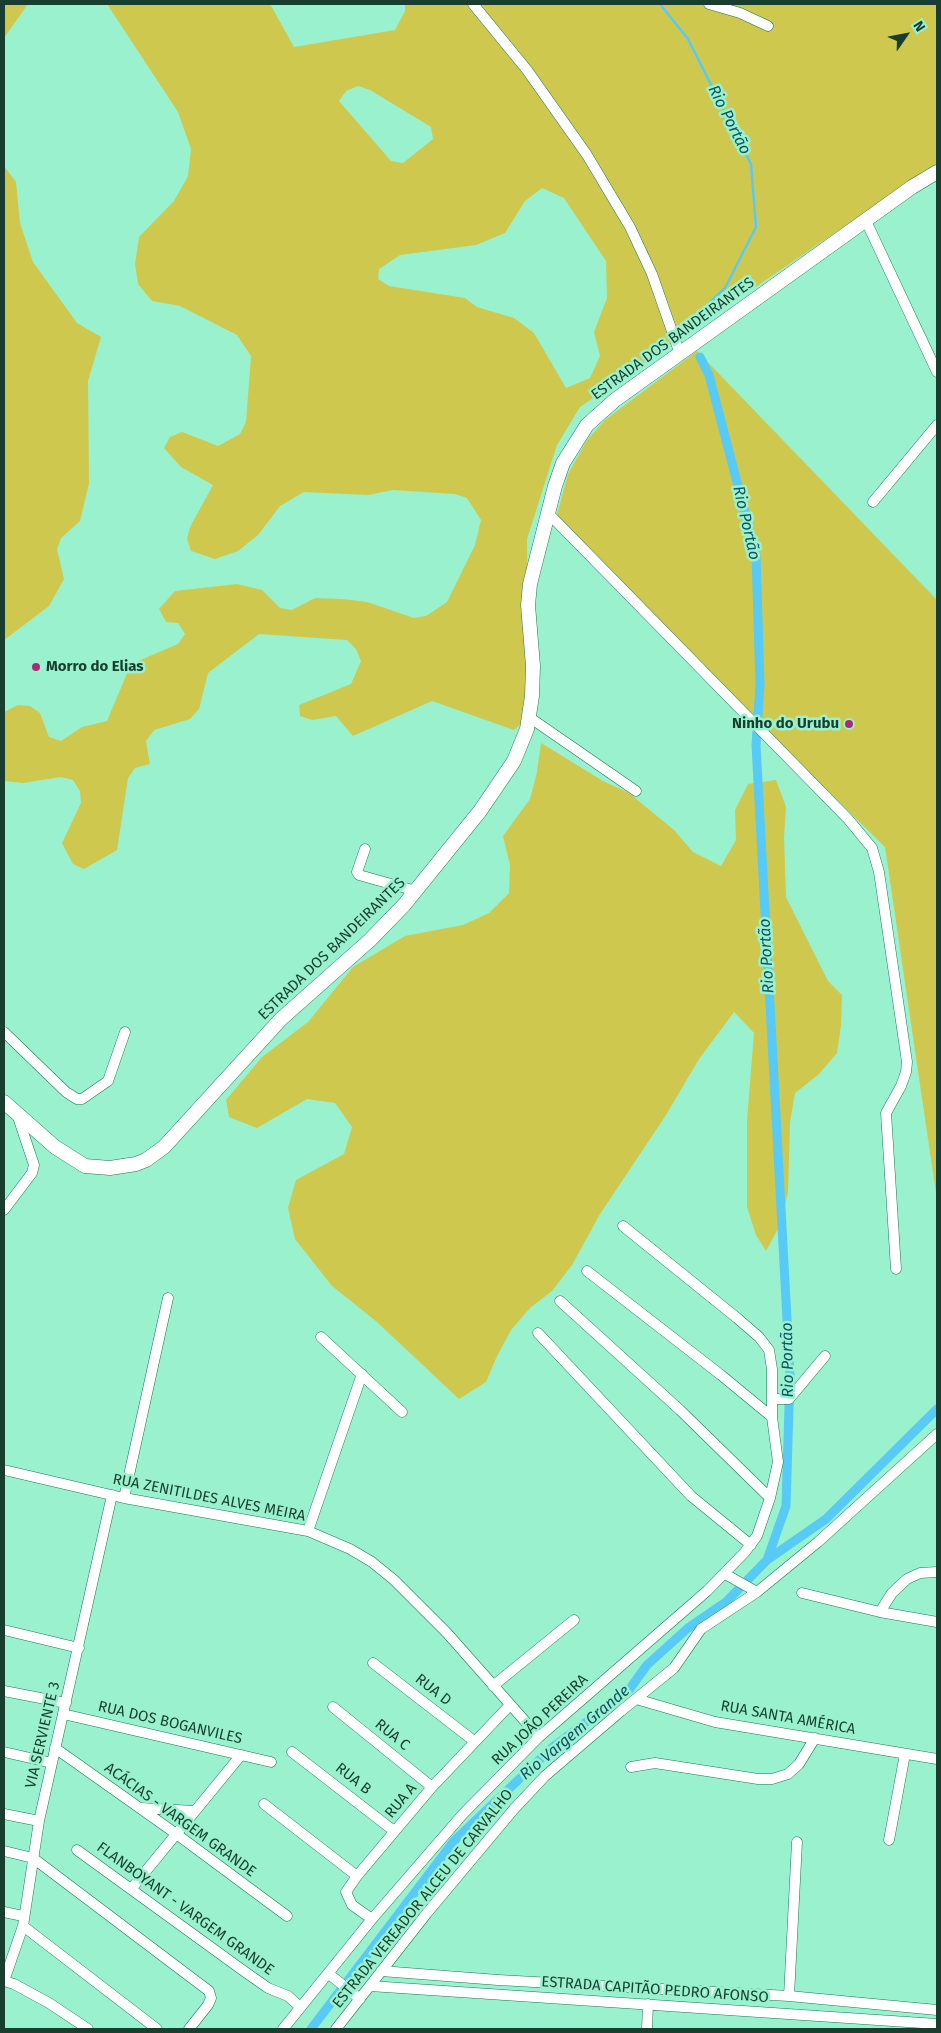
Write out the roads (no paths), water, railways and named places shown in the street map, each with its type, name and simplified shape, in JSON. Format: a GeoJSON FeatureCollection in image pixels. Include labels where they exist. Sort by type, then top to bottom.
{"type":"FeatureCollection","features":[{"type":"Feature","properties":{"kind":"main road","name":"ESTRADA DOS BANDEIRANTES"},"geometry":{"type":"LineString","coordinates":[[4,1102],[55,1148],[85,1166],[110,1168],[146,1160],[171,1141],[282,1019],[370,940],[416,891],[504,777],[521,745],[530,717],[533,666],[528,605],[530,584],[547,512],[563,463],[587,425],[615,400],[866,220],[937,172]]}},
{"type":"Feature","properties":{"kind":"street"},"geometry":{"type":"LineString","coordinates":[[473,4],[532,78],[587,155],[620,211],[652,274],[680,354]]}},
{"type":"Feature","properties":{"kind":"street"},"geometry":{"type":"LineString","coordinates":[[709,4],[740,13],[768,26]]}},
{"type":"Feature","properties":{"kind":"street"},"geometry":{"type":"LineString","coordinates":[[866,220],[937,372]]}},
{"type":"Feature","properties":{"kind":"street"},"geometry":{"type":"LineString","coordinates":[[872,502],[937,425]]}},
{"type":"Feature","properties":{"kind":"street"},"geometry":{"type":"LineString","coordinates":[[547,512],[763,732],[866,839],[872,848],[879,872],[907,1062],[901,1086],[886,1113],[896,1269]]}},
{"type":"Feature","properties":{"kind":"street"},"geometry":{"type":"LineString","coordinates":[[530,717],[636,792]]}},
{"type":"Feature","properties":{"kind":"street"},"geometry":{"type":"LineString","coordinates":[[365,849],[357,872],[361,876],[416,891]]}},
{"type":"Feature","properties":{"kind":"street"},"geometry":{"type":"LineString","coordinates":[[4,1032],[66,1092],[77,1099],[82,1099],[108,1081],[125,1032]]}},
{"type":"Feature","properties":{"kind":"street"},"geometry":{"type":"LineString","coordinates":[[4,1210],[32,1174],[34,1165],[16,1113]]}},
{"type":"Feature","properties":{"kind":"street","name":"RUA JOÃO PEREIRA"},"geometry":{"type":"LineString","coordinates":[[283,2029],[372,1919],[464,1814],[539,1737],[725,1574],[751,1546],[764,1519],[778,1462],[773,1420],[782,1399],[772,1356],[766,1344],[737,1318],[623,1226]]}},
{"type":"Feature","properties":{"kind":"street"},"geometry":{"type":"LineString","coordinates":[[587,1271],[721,1375],[773,1420]]}},
{"type":"Feature","properties":{"kind":"street"},"geometry":{"type":"LineString","coordinates":[[124,1498],[168,1298]]}},
{"type":"Feature","properties":{"kind":"street"},"geometry":{"type":"LineString","coordinates":[[560,1301],[680,1410],[770,1498]]}},
{"type":"Feature","properties":{"kind":"street"},"geometry":{"type":"LineString","coordinates":[[538,1333],[691,1496],[751,1546]]}},
{"type":"Feature","properties":{"kind":"street"},"geometry":{"type":"LineString","coordinates":[[321,1338],[402,1412]]}},
{"type":"Feature","properties":{"kind":"street"},"geometry":{"type":"LineString","coordinates":[[782,1399],[825,1356]]}},
{"type":"Feature","properties":{"kind":"street"},"geometry":{"type":"LineString","coordinates":[[308,1531],[362,1374]]}},
{"type":"Feature","properties":{"kind":"street","name":"ESTRADA VEREADOR ALCEU DE CARVALHO"},"geometry":{"type":"LineString","coordinates":[[336,2029],[426,1913],[514,1809],[546,1776],[674,1668],[702,1629],[875,1492],[937,1434]]}},
{"type":"Feature","properties":{"kind":"street","name":"RUA ZENITILDES ALVES MEIRA"},"geometry":{"type":"LineString","coordinates":[[4,1470],[124,1498],[308,1531],[350,1549],[372,1562],[394,1580],[447,1633],[539,1737]]}},
{"type":"Feature","properties":{"kind":"street","name":"VIA SERVIENTE 3"},"geometry":{"type":"LineString","coordinates":[[4,1981],[23,1921],[39,1821],[112,1495]]}},
{"type":"Feature","properties":{"kind":"street"},"geometry":{"type":"LineString","coordinates":[[880,1612],[892,1593],[907,1579],[920,1573],[937,1572]]}},
{"type":"Feature","properties":{"kind":"street"},"geometry":{"type":"LineString","coordinates":[[725,1574],[753,1590]]}},
{"type":"Feature","properties":{"kind":"street"},"geometry":{"type":"LineString","coordinates":[[802,1593],[880,1612],[937,1622]]}},
{"type":"Feature","properties":{"kind":"street"},"geometry":{"type":"LineString","coordinates":[[493,1686],[574,1620]]}},
{"type":"Feature","properties":{"kind":"street"},"geometry":{"type":"LineString","coordinates":[[4,1630],[79,1648]]}},
{"type":"Feature","properties":{"kind":"street","name":"RUA D"},"geometry":{"type":"LineString","coordinates":[[373,1663],[474,1741]]}},
{"type":"Feature","properties":{"kind":"street"},"geometry":{"type":"LineString","coordinates":[[4,1691],[66,1703]]}},
{"type":"Feature","properties":{"kind":"street","name":"RUA SANTA AMÉRICA"},"geometry":{"type":"LineString","coordinates":[[636,1699],[715,1722],[937,1759]]}},
{"type":"Feature","properties":{"kind":"street","name":"RUA A"},"geometry":{"type":"LineString","coordinates":[[372,1919],[348,1899],[346,1892],[357,1876],[432,1787],[510,1705]]}},
{"type":"Feature","properties":{"kind":"street","name":"RUA C"},"geometry":{"type":"LineString","coordinates":[[333,1707],[432,1787]]}},
{"type":"Feature","properties":{"kind":"street","name":"RUA DOS BOGANVILES"},"geometry":{"type":"LineString","coordinates":[[63,1714],[270,1762]]}},
{"type":"Feature","properties":{"kind":"street"},"geometry":{"type":"LineString","coordinates":[[631,1767],[655,1763],[758,1779],[772,1779],[788,1774],[799,1764],[815,1738]]}},
{"type":"Feature","properties":{"kind":"street","name":"ACÁCIAS - VARGEM GRANDE"},"geometry":{"type":"LineString","coordinates":[[55,1748],[175,1833],[287,1916]]}},
{"type":"Feature","properties":{"kind":"street"},"geometry":{"type":"LineString","coordinates":[[4,1752],[52,1763]]}},
{"type":"Feature","properties":{"kind":"street","name":"RUA B"},"geometry":{"type":"LineString","coordinates":[[292,1752],[394,1831]]}},
{"type":"Feature","properties":{"kind":"street"},"geometry":{"type":"LineString","coordinates":[[889,1840],[904,1754]]}},
{"type":"Feature","properties":{"kind":"street"},"geometry":{"type":"LineString","coordinates":[[132,1888],[175,1833],[241,1755]]}},
{"type":"Feature","properties":{"kind":"street"},"geometry":{"type":"LineString","coordinates":[[264,1804],[357,1876]]}},
{"type":"Feature","properties":{"kind":"street"},"geometry":{"type":"LineString","coordinates":[[140,1808],[194,1811]]}},
{"type":"Feature","properties":{"kind":"street"},"geometry":{"type":"LineString","coordinates":[[4,1814],[39,1821]]}},
{"type":"Feature","properties":{"kind":"street"},"geometry":{"type":"LineString","coordinates":[[789,1996],[797,1842]]}},
{"type":"Feature","properties":{"kind":"street","name":"FLANBOYANT - VARGEM GRANDE"},"geometry":{"type":"LineString","coordinates":[[77,1850],[132,1888],[241,1969],[268,1988],[288,1996],[300,2007]]}},
{"type":"Feature","properties":{"kind":"street"},"geometry":{"type":"LineString","coordinates":[[4,1851],[34,1858],[209,1991],[208,2005],[189,2029]]}},
{"type":"Feature","properties":{"kind":"street"},"geometry":{"type":"LineString","coordinates":[[4,1912],[23,1921],[157,2029]]}},
{"type":"Feature","properties":{"kind":"street","name":"ESTRADA CAPITÃO PEDRO AFONSO"},"geometry":{"type":"LineString","coordinates":[[382,1971],[498,1980],[789,1996],[937,2010]]}},
{"type":"Feature","properties":{"kind":"street"},"geometry":{"type":"LineString","coordinates":[[329,1974],[360,1999]]}},
{"type":"Feature","properties":{"kind":"street"},"geometry":{"type":"LineString","coordinates":[[4,1981],[14,1984],[49,2003],[88,2029]]}},
{"type":"Feature","properties":{"kind":"street","name":"ESTRADA CAPITÃO PEDRO AFONSO"},"geometry":{"type":"LineString","coordinates":[[370,1986],[937,2024]]}},
{"type":"Feature","properties":{"kind":"street"},"geometry":{"type":"LineString","coordinates":[[647,2029],[648,2004]]}},
{"type":"Feature","properties":{"kind":"street"},"geometry":{"type":"LineString","coordinates":[[888,2021],[890,2007]]}},
{"type":"Feature","properties":{"kind":"waterway","name":"Rio Portão"},"geometry":{"type":"LineString","coordinates":[[660,4],[688,39],[751,164],[756,227],[725,288],[704,308],[698,323]]}},
{"type":"Feature","properties":{"kind":"waterway","name":"Rio Portão"},"geometry":{"type":"LineString","coordinates":[[700,357],[709,375],[756,555],[760,685],[756,745],[790,1375],[786,1506],[767,1560]]}},
{"type":"Feature","properties":{"kind":"waterway","name":"Rio Vargem Grande"},"geometry":{"type":"LineString","coordinates":[[311,2029],[454,1841],[554,1746],[629,1690],[647,1665],[688,1628],[726,1602],[767,1560],[826,1519],[937,1409]]}},
{"type":"Feature","properties":{"kind":"place","name":"Morro do Elias"},"geometry":{"type":"Point","coordinates":[36,667]}},
{"type":"Feature","properties":{"kind":"place","name":"Ninho do Urubu"},"geometry":{"type":"Point","coordinates":[849,724]}}]}
